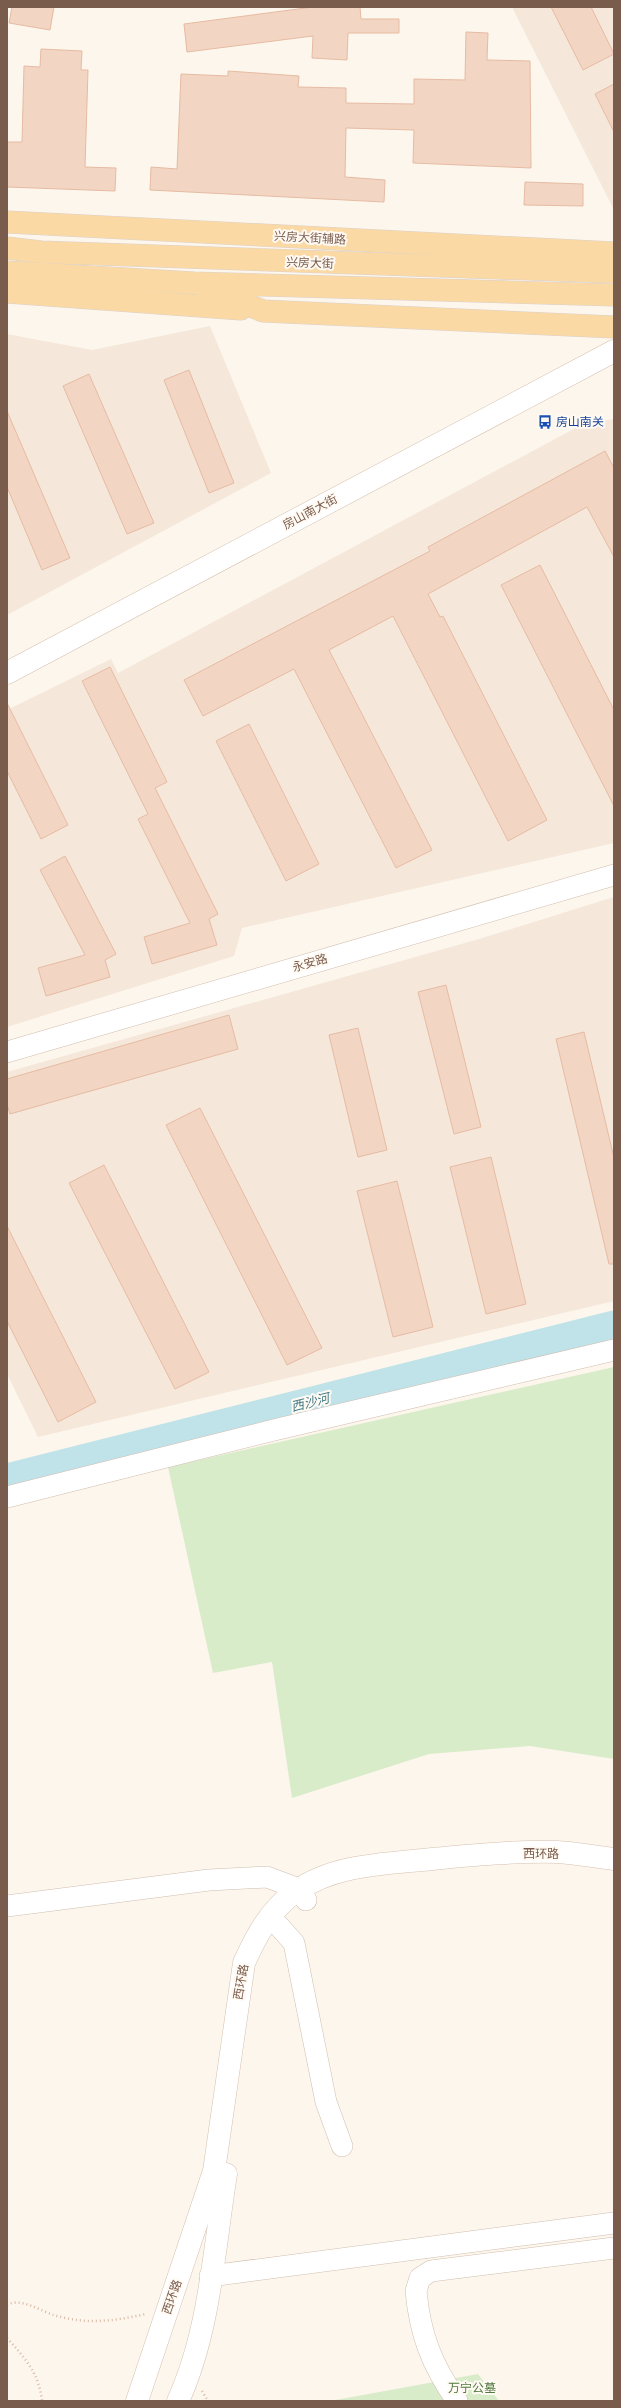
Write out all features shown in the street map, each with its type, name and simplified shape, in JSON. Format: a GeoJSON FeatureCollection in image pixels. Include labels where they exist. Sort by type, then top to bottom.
{"type":"FeatureCollection","features":[{"type":"Feature","properties":{"kind":"main road","name":"兴房大街辅路"},"geometry":{"type":"LineString","coordinates":[[7,222],[614,253]]}},
{"type":"Feature","properties":{"kind":"main road","name":"兴房大街"},"geometry":{"type":"LineString","coordinates":[[7,248],[41,252],[386,266],[614,272]]}},
{"type":"Feature","properties":{"kind":"main road","name":"兴房大街"},"geometry":{"type":"LineString","coordinates":[[7,272],[194,283],[614,295]]}},
{"type":"Feature","properties":{"kind":"main road","name":"兴房大街"},"geometry":{"type":"LineString","coordinates":[[194,283],[263,311]]}},
{"type":"Feature","properties":{"kind":"main road","name":"兴房大街"},"geometry":{"type":"LineString","coordinates":[[7,292],[263,311],[614,327]]}},
{"type":"Feature","properties":{"kind":"main road","name":"房山南大街"},"geometry":{"type":"LineString","coordinates":[[7,673],[614,351]]}},
{"type":"Feature","properties":{"kind":"main road","name":"西环路"},"geometry":{"type":"LineString","coordinates":[[178,2401],[190,2371],[210,2276],[238,2096],[251,1984],[261,1952],[278,1925],[303,1895],[329,1875],[366,1866],[469,1855],[556,1852],[614,1859]]}},
{"type":"Feature","properties":{"kind":"main road","name":"西环路"},"geometry":{"type":"LineString","coordinates":[[137,2401],[214,2171],[220,2137],[240,1980],[244,1962],[258,1933],[282,1902],[355,1880],[480,1866],[532,1864],[614,1870]]}},
{"type":"Feature","properties":{"kind":"street","name":"永安路"},"geometry":{"type":"LineString","coordinates":[[7,1052],[614,875]]}},
{"type":"Feature","properties":{"kind":"street"},"geometry":{"type":"LineString","coordinates":[[7,1497],[278,1429],[614,1350]]}},
{"type":"Feature","properties":{"kind":"street"},"geometry":{"type":"LineString","coordinates":[[7,1906],[209,1880],[260,1877],[267,1877],[303,1895]]}},
{"type":"Feature","properties":{"kind":"street"},"geometry":{"type":"LineString","coordinates":[[278,1925],[294,1943],[326,2102],[342,2146]]}},
{"type":"Feature","properties":{"kind":"street"},"geometry":{"type":"LineString","coordinates":[[210,2276],[614,2223]]}},
{"type":"Feature","properties":{"kind":"street"},"geometry":{"type":"LineString","coordinates":[[457,2401],[437,2371],[423,2334],[416,2291],[417,2284],[424,2274],[431,2271],[474,2264],[614,2248]]}},
{"type":"Feature","properties":{"kind":"path"},"geometry":{"type":"LineString","coordinates":[[7,2305],[18,2303],[64,2318],[100,2322],[168,2309]]}},
{"type":"Feature","properties":{"kind":"path"},"geometry":{"type":"LineString","coordinates":[[7,2338],[33,2369],[41,2386],[42,2401]]}},
{"type":"Feature","properties":{"kind":"shaded area"},"geometry":{"type":"Polygon","coordinates":[[[512,7],[614,7],[614,210],[512,7]]]}},
{"type":"Feature","properties":{"kind":"shaded area"},"geometry":{"type":"Polygon","coordinates":[[[210,326],[271,473],[7,615],[7,334],[92,350],[210,326]]]}},
{"type":"Feature","properties":{"kind":"shaded area"},"geometry":{"type":"Polygon","coordinates":[[[614,419],[614,843],[242,928],[234,956],[7,1027],[7,710],[111,659],[118,673],[583,424],[614,419]]]}},
{"type":"Feature","properties":{"kind":"shaded area"},"geometry":{"type":"Polygon","coordinates":[[[614,897],[614,1301],[38,1437],[7,1374],[7,1072],[479,939],[614,897]]]}},
{"type":"Feature","properties":{"kind":"green space"},"geometry":{"type":"Polygon","coordinates":[[[614,1367],[614,1759],[530,1746],[429,1754],[292,1798],[272,1662],[213,1673],[168,1467],[614,1367]]]}},
{"type":"Feature","properties":{"kind":"green space","name":"万宁公墓"},"geometry":{"type":"Polygon","coordinates":[[[478,2374],[499,2401],[330,2401],[478,2374]]]}},
{"type":"Feature","properties":{"kind":"building"},"geometry":{"type":"Polygon","coordinates":[[[12,7],[54,7],[50,30],[9,23],[12,7]]]}},
{"type":"Feature","properties":{"kind":"building"},"geometry":{"type":"Polygon","coordinates":[[[313,7],[360,7],[361,19],[399,19],[399,33],[348,33],[347,60],[312,58],[313,36],[187,52],[184,24],[313,7]]]}},
{"type":"Feature","properties":{"kind":"building"},"geometry":{"type":"Polygon","coordinates":[[[551,7],[591,7],[614,54],[583,70],[551,7]]]}},
{"type":"Feature","properties":{"kind":"building"},"geometry":{"type":"Polygon","coordinates":[[[466,32],[488,33],[487,60],[530,61],[531,168],[413,163],[414,130],[346,128],[345,177],[385,180],[384,202],[150,190],[151,167],[177,169],[181,74],[228,76],[228,71],[299,76],[298,87],[346,88],[346,103],[414,104],[414,79],[465,80],[466,32]]]}},
{"type":"Feature","properties":{"kind":"building"},"geometry":{"type":"Polygon","coordinates":[[[41,49],[82,51],[81,70],[88,70],[85,167],[116,168],[115,191],[7,187],[7,142],[22,142],[24,66],[40,67],[41,49]]]}},
{"type":"Feature","properties":{"kind":"building"},"geometry":{"type":"Polygon","coordinates":[[[614,84],[614,132],[595,94],[614,84]]]}},
{"type":"Feature","properties":{"kind":"building"},"geometry":{"type":"Polygon","coordinates":[[[525,182],[583,184],[583,206],[524,205],[525,182]]]}},
{"type":"Feature","properties":{"kind":"building"},"geometry":{"type":"Polygon","coordinates":[[[189,370],[234,483],[209,493],[164,380],[189,370]]]}},
{"type":"Feature","properties":{"kind":"building"},"geometry":{"type":"Polygon","coordinates":[[[89,374],[154,523],[127,534],[63,386],[89,374]]]}},
{"type":"Feature","properties":{"kind":"building"},"geometry":{"type":"Polygon","coordinates":[[[7,411],[70,558],[42,570],[7,487],[7,411]]]}},
{"type":"Feature","properties":{"kind":"building"},"geometry":{"type":"Polygon","coordinates":[[[605,451],[614,468],[614,557],[587,507],[428,594],[440,617],[443,616],[547,820],[508,841],[393,616],[329,650],[432,850],[396,868],[294,669],[203,716],[184,680],[430,551],[428,547],[605,451]]]}},
{"type":"Feature","properties":{"kind":"building"},"geometry":{"type":"Polygon","coordinates":[[[540,565],[614,710],[614,806],[501,585],[540,565]]]}},
{"type":"Feature","properties":{"kind":"building"},"geometry":{"type":"Polygon","coordinates":[[[110,667],[167,782],[155,788],[218,914],[209,919],[217,945],[152,964],[144,937],[190,923],[138,819],[148,814],[82,681],[110,667]]]}},
{"type":"Feature","properties":{"kind":"building"},"geometry":{"type":"Polygon","coordinates":[[[7,703],[68,825],[41,839],[7,771],[7,703]]]}},
{"type":"Feature","properties":{"kind":"building"},"geometry":{"type":"Polygon","coordinates":[[[249,724],[319,864],[286,881],[216,741],[249,724]]]}},
{"type":"Feature","properties":{"kind":"building"},"geometry":{"type":"Polygon","coordinates":[[[65,856],[116,954],[105,960],[110,977],[46,996],[38,968],[85,955],[40,870],[65,856]]]}},
{"type":"Feature","properties":{"kind":"building"},"geometry":{"type":"Polygon","coordinates":[[[446,985],[481,1127],[454,1134],[418,992],[446,985]]]}},
{"type":"Feature","properties":{"kind":"building"},"geometry":{"type":"Polygon","coordinates":[[[229,1015],[238,1049],[10,1114],[7,1104],[7,1079],[229,1015]]]}},
{"type":"Feature","properties":{"kind":"building"},"geometry":{"type":"Polygon","coordinates":[[[358,1028],[387,1150],[358,1157],[329,1035],[358,1028]]]}},
{"type":"Feature","properties":{"kind":"building"},"geometry":{"type":"Polygon","coordinates":[[[584,1032],[614,1158],[614,1264],[609,1264],[556,1039],[584,1032]]]}},
{"type":"Feature","properties":{"kind":"building"},"geometry":{"type":"Polygon","coordinates":[[[200,1108],[322,1348],[287,1365],[166,1125],[200,1108]]]}},
{"type":"Feature","properties":{"kind":"building"},"geometry":{"type":"Polygon","coordinates":[[[491,1157],[526,1304],[486,1314],[450,1167],[491,1157]]]}},
{"type":"Feature","properties":{"kind":"building"},"geometry":{"type":"Polygon","coordinates":[[[104,1165],[209,1372],[175,1389],[69,1183],[104,1165]]]}},
{"type":"Feature","properties":{"kind":"building"},"geometry":{"type":"Polygon","coordinates":[[[397,1181],[433,1327],[393,1337],[357,1191],[397,1181]]]}},
{"type":"Feature","properties":{"kind":"building"},"geometry":{"type":"Polygon","coordinates":[[[7,1226],[96,1402],[58,1422],[7,1321],[7,1226]]]}},
{"type":"Feature","properties":{"kind":"waterway","name":"西沙河"},"geometry":{"type":"LineString","coordinates":[[7,1479],[614,1326]]}},
{"type":"Feature","properties":{"kind":"place","name":"房山南关"},"geometry":{"type":"Point","coordinates":[545,422]}}]}
